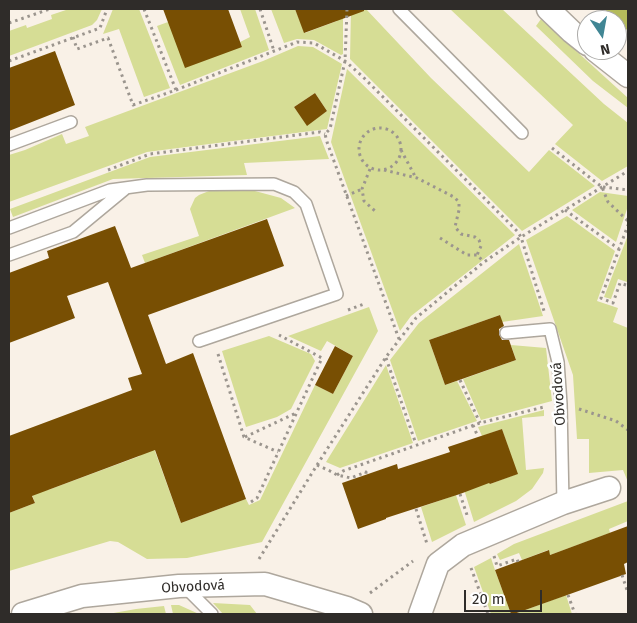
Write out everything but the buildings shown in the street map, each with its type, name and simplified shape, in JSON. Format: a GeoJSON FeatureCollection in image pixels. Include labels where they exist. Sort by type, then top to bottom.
{"type":"FeatureCollection","features":[{"type":"Feature","properties":{"kind":"street"},"geometry":{"type":"LineString","coordinates":[[548,9],[577,36]]}},
{"type":"Feature","properties":{"kind":"street"},"geometry":{"type":"LineString","coordinates":[[608,60],[628,76]]}},
{"type":"Feature","properties":{"kind":"street"},"geometry":{"type":"LineString","coordinates":[[420,614],[438,564],[463,545],[563,503],[609,488]]}},
{"type":"Feature","properties":{"kind":"street","name":"Obvodová"},"geometry":{"type":"LineString","coordinates":[[24,614],[82,596],[184,586],[265,584],[355,612]]}},
{"type":"Feature","properties":{"kind":"lane"},"geometry":{"type":"LineString","coordinates":[[399,9],[522,134]]}},
{"type":"Feature","properties":{"kind":"lane"},"geometry":{"type":"LineString","coordinates":[[9,145],[71,122]]}},
{"type":"Feature","properties":{"kind":"lane"},"geometry":{"type":"LineString","coordinates":[[9,228],[110,190],[147,185],[274,184],[294,192],[306,204],[337,294],[199,341]]}},
{"type":"Feature","properties":{"kind":"lane"},"geometry":{"type":"LineString","coordinates":[[9,255],[73,232],[127,188]]}},
{"type":"Feature","properties":{"kind":"lane"},"geometry":{"type":"LineString","coordinates":[[506,333],[550,329]]}},
{"type":"Feature","properties":{"kind":"lane","name":"Obvodová"},"geometry":{"type":"LineString","coordinates":[[550,329],[558,362],[561,404],[563,503]]}},
{"type":"Feature","properties":{"kind":"lane"},"geometry":{"type":"LineString","coordinates":[[184,586],[212,614]]}},
{"type":"Feature","properties":{"kind":"path"},"geometry":{"type":"LineString","coordinates":[[9,23],[50,9]]}},
{"type":"Feature","properties":{"kind":"path"},"geometry":{"type":"LineString","coordinates":[[9,61],[100,28],[107,9]]}},
{"type":"Feature","properties":{"kind":"path"},"geometry":{"type":"LineString","coordinates":[[144,9],[176,90]]}},
{"type":"Feature","properties":{"kind":"path"},"geometry":{"type":"LineString","coordinates":[[260,9],[274,51]]}},
{"type":"Feature","properties":{"kind":"path"},"geometry":{"type":"LineString","coordinates":[[325,134],[330,129],[346,62],[347,9]]}},
{"type":"Feature","properties":{"kind":"path"},"geometry":{"type":"LineString","coordinates":[[74,37],[77,49],[108,38],[133,105],[297,42],[314,43],[346,62],[517,231],[521,237],[550,329]]}},
{"type":"Feature","properties":{"kind":"path"},"geometry":{"type":"LineString","coordinates":[[384,170],[396,162],[400,156],[401,149],[397,136],[386,128],[378,127],[365,133],[358,145],[358,152],[365,165],[370,169],[384,170],[417,178],[454,197],[459,202],[455,227],[461,234],[475,237],[478,240],[481,246],[477,255]]}},
{"type":"Feature","properties":{"kind":"path"},"geometry":{"type":"LineString","coordinates":[[101,172],[150,154],[320,132],[325,134]]}},
{"type":"Feature","properties":{"kind":"path"},"geometry":{"type":"LineString","coordinates":[[325,134],[400,340]]}},
{"type":"Feature","properties":{"kind":"path"},"geometry":{"type":"LineString","coordinates":[[552,148],[602,187],[608,202],[628,223],[601,298],[613,302],[620,283],[626,285]]}},
{"type":"Feature","properties":{"kind":"path"},"geometry":{"type":"LineString","coordinates":[[401,149],[417,178]]}},
{"type":"Feature","properties":{"kind":"path"},"geometry":{"type":"LineString","coordinates":[[370,169],[362,189],[364,201],[375,211]]}},
{"type":"Feature","properties":{"kind":"path"},"geometry":{"type":"LineString","coordinates":[[258,561],[386,357],[416,318],[484,262],[628,171]]}},
{"type":"Feature","properties":{"kind":"path"},"geometry":{"type":"LineString","coordinates":[[602,187],[628,190]]}},
{"type":"Feature","properties":{"kind":"path"},"geometry":{"type":"LineString","coordinates":[[346,196],[362,189]]}},
{"type":"Feature","properties":{"kind":"path"},"geometry":{"type":"LineString","coordinates":[[566,210],[619,249]]}},
{"type":"Feature","properties":{"kind":"path"},"geometry":{"type":"LineString","coordinates":[[440,238],[467,255],[477,255],[484,262]]}},
{"type":"Feature","properties":{"kind":"path"},"geometry":{"type":"LineString","coordinates":[[345,311],[364,304]]}},
{"type":"Feature","properties":{"kind":"path"},"geometry":{"type":"LineString","coordinates":[[251,502],[257,498],[322,358],[272,331]]}},
{"type":"Feature","properties":{"kind":"path"},"geometry":{"type":"LineString","coordinates":[[279,335],[288,331]]}},
{"type":"Feature","properties":{"kind":"path"},"geometry":{"type":"LineString","coordinates":[[216,350],[244,437],[278,452]]}},
{"type":"Feature","properties":{"kind":"path"},"geometry":{"type":"LineString","coordinates":[[386,357],[416,444]]}},
{"type":"Feature","properties":{"kind":"path"},"geometry":{"type":"LineString","coordinates":[[460,380],[480,423]]}},
{"type":"Feature","properties":{"kind":"path"},"geometry":{"type":"LineString","coordinates":[[337,475],[343,470],[473,425],[561,404],[616,421],[628,430]]}},
{"type":"Feature","properties":{"kind":"path"},"geometry":{"type":"LineString","coordinates":[[244,437],[297,413]]}},
{"type":"Feature","properties":{"kind":"path"},"geometry":{"type":"LineString","coordinates":[[473,425],[478,437]]}},
{"type":"Feature","properties":{"kind":"path"},"geometry":{"type":"LineString","coordinates":[[317,465],[337,475],[351,478],[366,472],[366,475]]}},
{"type":"Feature","properties":{"kind":"path"},"geometry":{"type":"LineString","coordinates":[[460,494],[465,509]]}},
{"type":"Feature","properties":{"kind":"path"},"geometry":{"type":"LineString","coordinates":[[416,509],[429,549],[463,545],[488,614]]}},
{"type":"Feature","properties":{"kind":"path"},"geometry":{"type":"LineString","coordinates":[[497,566],[517,559],[518,562]]}},
{"type":"Feature","properties":{"kind":"path"},"geometry":{"type":"LineString","coordinates":[[355,612],[386,581],[415,560]]}},
{"type":"Feature","properties":{"kind":"path"},"geometry":{"type":"LineString","coordinates":[[622,575],[628,594]]}},
{"type":"Feature","properties":{"kind":"path"},"geometry":{"type":"LineString","coordinates":[[568,595],[575,614]]}},
{"type":"Feature","properties":{"kind":"green space"},"geometry":{"type":"Polygon","coordinates":[[[69,9],[102,9],[97,20],[92,25],[9,56],[9,31],[26,25],[27,28],[52,19],[51,15],[69,9]]]}},
{"type":"Feature","properties":{"kind":"green space"},"geometry":{"type":"Polygon","coordinates":[[[113,9],[139,9],[170,88],[144,97],[119,29],[103,34],[113,9]]]}},
{"type":"Feature","properties":{"kind":"green space"},"geometry":{"type":"Polygon","coordinates":[[[240,9],[255,9],[269,50],[180,85],[157,26],[168,22],[242,47],[240,42],[250,37],[240,9]]]}},
{"type":"Feature","properties":{"kind":"green space"},"geometry":{"type":"Polygon","coordinates":[[[271,9],[295,9],[305,33],[337,21],[332,9],[343,9],[343,54],[341,55],[314,40],[297,39],[284,43],[271,9]]]}},
{"type":"Feature","properties":{"kind":"green space"},"geometry":{"type":"Polygon","coordinates":[[[351,9],[366,9],[431,78],[529,172],[549,150],[595,186],[522,231],[350,59],[351,9]]]}},
{"type":"Feature","properties":{"kind":"green space"},"geometry":{"type":"Polygon","coordinates":[[[450,9],[502,9],[604,104],[628,123],[628,166],[602,181],[555,144],[573,125],[450,9]]]}},
{"type":"Feature","properties":{"kind":"green space"},"geometry":{"type":"Polygon","coordinates":[[[604,9],[628,9],[628,31],[627,10],[604,9]]]}},
{"type":"Feature","properties":{"kind":"green space"},"geometry":{"type":"Polygon","coordinates":[[[541,19],[577,52],[577,60],[586,60],[628,98],[628,108],[593,81],[536,26],[541,19]]]}},
{"type":"Feature","properties":{"kind":"green space"},"geometry":{"type":"Polygon","coordinates":[[[298,46],[313,47],[342,64],[327,129],[147,152],[9,202],[9,155],[62,134],[66,144],[89,136],[85,127],[263,61],[298,46]],[[315,93],[294,107],[307,125],[327,111],[315,93]]]}},
{"type":"Feature","properties":{"kind":"green space"},"geometry":{"type":"Polygon","coordinates":[[[347,69],[515,235],[411,316],[400,331],[331,142],[347,69]]]}},
{"type":"Feature","properties":{"kind":"green space"},"geometry":{"type":"Polygon","coordinates":[[[320,136],[329,159],[244,163],[247,175],[113,179],[13,217],[10,209],[150,157],[320,136]]]}},
{"type":"Feature","properties":{"kind":"green space"},"geometry":{"type":"Polygon","coordinates":[[[232,189],[255,191],[281,198],[295,208],[145,263],[142,255],[199,236],[190,209],[195,198],[209,191],[232,189]]]}},
{"type":"Feature","properties":{"kind":"green space"},"geometry":{"type":"Polygon","coordinates":[[[600,192],[628,196],[628,206],[616,242],[572,210],[600,192]]]}},
{"type":"Feature","properties":{"kind":"green space"},"geometry":{"type":"Polygon","coordinates":[[[567,216],[615,251],[597,301],[618,308],[613,322],[628,328],[628,482],[623,470],[589,473],[589,439],[577,439],[573,375],[526,240],[567,216]]]}},
{"type":"Feature","properties":{"kind":"green space"},"geometry":{"type":"Polygon","coordinates":[[[628,235],[627,282],[618,279],[611,299],[604,297],[628,235]]]}},
{"type":"Feature","properties":{"kind":"green space"},"geometry":{"type":"Polygon","coordinates":[[[519,244],[543,316],[502,322],[500,315],[429,340],[445,385],[457,381],[477,421],[418,441],[390,360],[419,323],[519,244]]]}},
{"type":"Feature","properties":{"kind":"green space"},"geometry":{"type":"Polygon","coordinates":[[[369,307],[378,331],[262,542],[187,558],[147,559],[118,542],[110,541],[9,571],[9,513],[35,503],[26,478],[48,490],[140,456],[148,432],[181,523],[246,499],[249,505],[260,500],[315,385],[333,394],[353,356],[327,341],[321,351],[288,336],[369,307]]]}},
{"type":"Feature","properties":{"kind":"green space"},"geometry":{"type":"Polygon","coordinates":[[[269,336],[311,354],[315,361],[291,409],[277,417],[246,427],[222,351],[269,336]]]}},
{"type":"Feature","properties":{"kind":"green space"},"geometry":{"type":"Polygon","coordinates":[[[511,345],[546,348],[552,401],[481,420],[463,379],[516,360],[511,345]]]}},
{"type":"Feature","properties":{"kind":"green space"},"geometry":{"type":"Polygon","coordinates":[[[386,365],[413,443],[340,468],[326,462],[386,365]]]}},
{"type":"Feature","properties":{"kind":"green space"},"geometry":{"type":"Polygon","coordinates":[[[544,410],[544,416],[522,418],[526,470],[544,468],[543,473],[532,489],[516,501],[474,522],[462,483],[487,476],[490,484],[517,474],[502,429],[482,436],[478,427],[544,410]]]}},
{"type":"Feature","properties":{"kind":"green space"},"geometry":{"type":"Polygon","coordinates":[[[456,495],[466,525],[432,542],[421,507],[456,495]]]}},
{"type":"Feature","properties":{"kind":"green space"},"geometry":{"type":"Polygon","coordinates":[[[628,501],[628,521],[609,529],[610,533],[550,555],[548,550],[522,560],[519,553],[500,560],[497,554],[514,544],[628,501]]]}},
{"type":"Feature","properties":{"kind":"green space"},"geometry":{"type":"Polygon","coordinates":[[[491,558],[511,614],[491,614],[474,567],[491,558]]]}},
{"type":"Feature","properties":{"kind":"green space"},"geometry":{"type":"Polygon","coordinates":[[[566,595],[572,614],[514,614],[539,605],[566,595]]]}},
{"type":"Feature","properties":{"kind":"green space"},"geometry":{"type":"Polygon","coordinates":[[[213,603],[250,605],[257,614],[223,614],[213,603]]]}},
{"type":"Feature","properties":{"kind":"green space"},"geometry":{"type":"Polygon","coordinates":[[[171,605],[179,605],[199,614],[173,614],[171,605]]]}},
{"type":"Feature","properties":{"kind":"green space"},"geometry":{"type":"Polygon","coordinates":[[[164,606],[166,614],[108,614],[136,609],[164,606]]]}}]}
